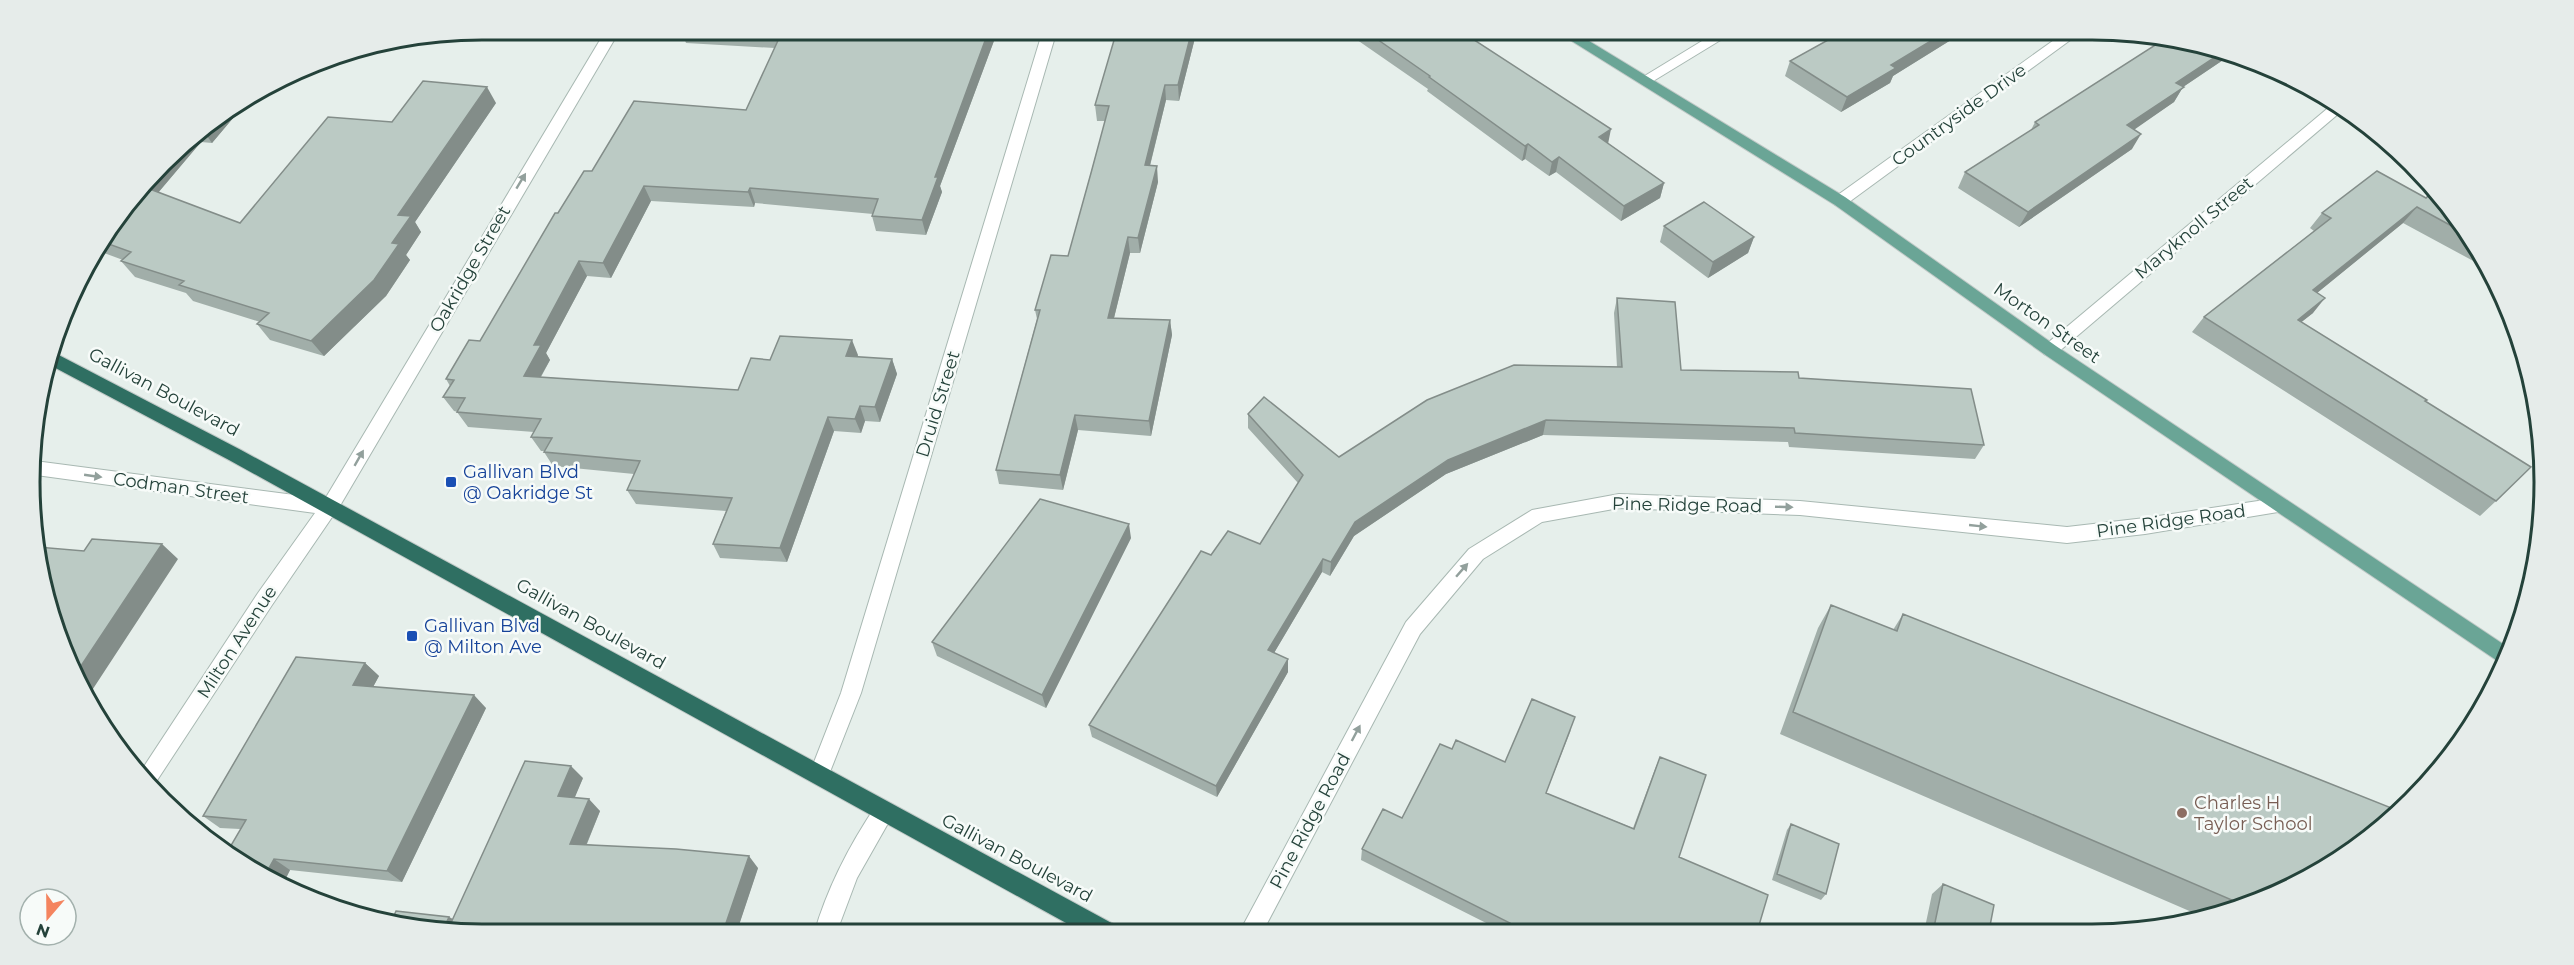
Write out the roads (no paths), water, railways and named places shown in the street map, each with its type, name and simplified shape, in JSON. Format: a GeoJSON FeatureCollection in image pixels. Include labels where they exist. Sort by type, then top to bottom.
{"type":"FeatureCollection","features":[{"type":"Feature","properties":{"kind":"highway","name":"Gallivan Boulevard"},"geometry":{"type":"LineString","coordinates":[[58,362],[172,421],[1092,924]]}},
{"type":"Feature","properties":{"kind":"main road","name":"Morton Street"},"geometry":{"type":"LineString","coordinates":[[1578,40],[1840,201],[2050,350],[2500,653]]}},
{"type":"Feature","properties":{"kind":"street","name":"Oakridge Street"},"geometry":{"type":"LineString","coordinates":[[327,507],[335,499],[607,40]]}},
{"type":"Feature","properties":{"kind":"street","name":"Druid Street"},"geometry":{"type":"LineString","coordinates":[[819,775],[851,693],[1047,40]]}},
{"type":"Feature","properties":{"kind":"street"},"geometry":{"type":"LineString","coordinates":[[1645,80],[1713,40]]}},
{"type":"Feature","properties":{"kind":"street","name":"Countryside Drive"},"geometry":{"type":"LineString","coordinates":[[1840,201],[2063,40]]}},
{"type":"Feature","properties":{"kind":"street","name":"Maryknoll Street"},"geometry":{"type":"LineString","coordinates":[[2050,350],[2332,112]]}},
{"type":"Feature","properties":{"kind":"street","name":"Codman Street"},"geometry":{"type":"LineString","coordinates":[[40,469],[327,507]]}},
{"type":"Feature","properties":{"kind":"street","name":"Pine Ridge Road"},"geometry":{"type":"LineString","coordinates":[[1255,924],[1413,628],[1476,554],[1538,515],[1619,501],[1789,507],[2067,535],[2145,526],[2278,505]]}},
{"type":"Feature","properties":{"kind":"street","name":"Milton Avenue"},"geometry":{"type":"LineString","coordinates":[[150,774],[327,507]]}},
{"type":"Feature","properties":{"kind":"street"},"geometry":{"type":"LineString","coordinates":[[828,924],[834,902],[862,843],[884,811]]}},
{"type":"Feature","properties":{"kind":"place","name":"Gallivan Blvd @ Oakridge St"},"geometry":{"type":"Point","coordinates":[451,482]}},
{"type":"Feature","properties":{"kind":"place","name":"Gallivan Blvd @ Milton Ave"},"geometry":{"type":"Point","coordinates":[412,636]}},
{"type":"Feature","properties":{"kind":"place","name":"Charles H Taylor School"},"geometry":{"type":"Point","coordinates":[2182,813]}}]}
